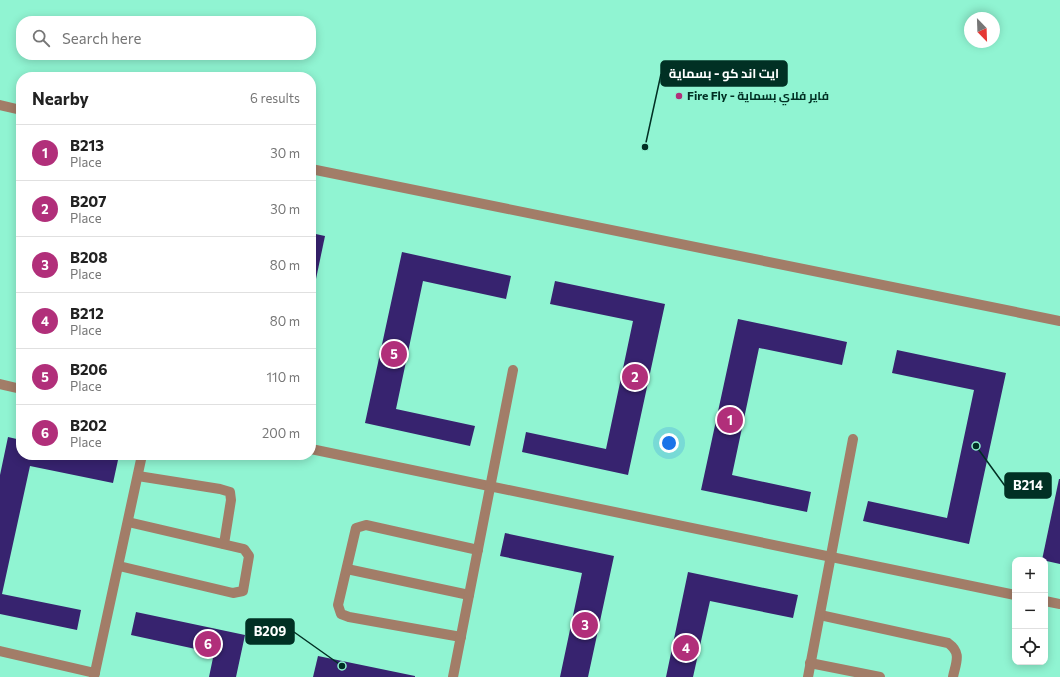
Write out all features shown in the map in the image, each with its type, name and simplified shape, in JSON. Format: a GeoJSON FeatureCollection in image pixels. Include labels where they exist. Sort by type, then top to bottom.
{"type":"FeatureCollection","features":[{"type":"Feature","properties":{"kind":"street"},"geometry":{"type":"LineString","coordinates":[[0,105],[16,109]]}},
{"type":"Feature","properties":{"kind":"street"},"geometry":{"type":"LineString","coordinates":[[316,170],[1060,321]]}},
{"type":"Feature","properties":{"kind":"street"},"geometry":{"type":"LineString","coordinates":[[453,677],[513,370]]}},
{"type":"Feature","properties":{"kind":"street"},"geometry":{"type":"LineString","coordinates":[[0,384],[16,388]]}},
{"type":"Feature","properties":{"kind":"street"},"geometry":{"type":"LineString","coordinates":[[808,677],[853,439]]}},
{"type":"Feature","properties":{"kind":"street"},"geometry":{"type":"LineString","coordinates":[[316,450],[1012,594]]}},
{"type":"Feature","properties":{"kind":"street"},"geometry":{"type":"LineString","coordinates":[[0,651],[95,675],[141,460]]}},
{"type":"Feature","properties":{"kind":"street"},"geometry":{"type":"LineString","coordinates":[[138,476],[220,489],[230,492],[231,500],[224,544]]}},
{"type":"Feature","properties":{"kind":"street"},"geometry":{"type":"LineString","coordinates":[[119,566],[233,593],[243,591],[249,556],[244,549],[128,522]]}},
{"type":"Feature","properties":{"kind":"street"},"geometry":{"type":"LineString","coordinates":[[461,637],[349,617],[341,614],[338,605],[356,528],[366,525],[478,550]]}},
{"type":"Feature","properties":{"kind":"street"},"geometry":{"type":"LineString","coordinates":[[347,569],[469,595]]}},
{"type":"Feature","properties":{"kind":"street"},"geometry":{"type":"LineString","coordinates":[[1048,602],[1060,604]]}},
{"type":"Feature","properties":{"kind":"street"},"geometry":{"type":"LineString","coordinates":[[820,615],[948,643],[955,648],[957,654],[953,677]]}},
{"type":"Feature","properties":{"kind":"street"},"geometry":{"type":"LineString","coordinates":[[810,663],[880,677]]}},
{"type":"Feature","properties":{"kind":"building"},"geometry":{"type":"Polygon","coordinates":[[[316,234],[325,236],[316,279],[316,234]]]}},
{"type":"Feature","properties":{"kind":"building"},"geometry":{"type":"Polygon","coordinates":[[[402,252],[511,276],[506,299],[423,281],[396,409],[475,426],[470,446],[365,423],[402,252]]]}},
{"type":"Feature","properties":{"kind":"building"},"geometry":{"type":"Polygon","coordinates":[[[555,281],[665,304],[628,475],[522,452],[526,432],[606,449],[633,321],[550,304],[555,281]]]}},
{"type":"Feature","properties":{"kind":"building"},"geometry":{"type":"Polygon","coordinates":[[[738,319],[847,342],[842,365],[759,348],[732,475],[811,492],[807,512],[701,490],[738,319]]]}},
{"type":"Feature","properties":{"kind":"building"},"geometry":{"type":"Polygon","coordinates":[[[897,350],[1006,373],[969,544],[863,521],[868,501],[947,518],[974,390],[892,373],[897,350]]]}},
{"type":"Feature","properties":{"kind":"building"},"geometry":{"type":"Polygon","coordinates":[[[8,437],[16,439],[16,460],[118,460],[113,483],[30,466],[2,594],[81,610],[77,630],[0,614],[0,475],[8,437]]]}},
{"type":"Feature","properties":{"kind":"building"},"geometry":{"type":"Polygon","coordinates":[[[1060,479],[1060,564],[1048,561],[1048,557],[1043,557],[1060,479]]]}},
{"type":"Feature","properties":{"kind":"building"},"geometry":{"type":"Polygon","coordinates":[[[505,533],[614,556],[588,677],[560,677],[582,573],[500,556],[505,533]]]}},
{"type":"Feature","properties":{"kind":"building"},"geometry":{"type":"Polygon","coordinates":[[[688,572],[798,595],[793,618],[710,601],[693,677],[666,677],[688,572]]]}},
{"type":"Feature","properties":{"kind":"building"},"geometry":{"type":"Polygon","coordinates":[[[136,612],[245,635],[236,677],[209,677],[214,653],[131,635],[136,612]]]}},
{"type":"Feature","properties":{"kind":"building"},"geometry":{"type":"Polygon","coordinates":[[[318,656],[415,676],[415,677],[313,677],[318,656]]]}},
{"type":"Feature","properties":{"kind":"place","name":"Fire Fly - فاير فلاي بسماية"},"geometry":{"type":"Point","coordinates":[679,96]}},
{"type":"Feature","properties":{"kind":"place","name":"ايت اند كو - بسماية"},"geometry":{"type":"Point","coordinates":[645,147]}},
{"type":"Feature","properties":{"kind":"place","name":"B206"},"geometry":{"type":"Point","coordinates":[394,354]}},
{"type":"Feature","properties":{"kind":"place","name":"B207"},"geometry":{"type":"Point","coordinates":[635,377]}},
{"type":"Feature","properties":{"kind":"place","name":"B213"},"geometry":{"type":"Point","coordinates":[730,420]}},
{"type":"Feature","properties":{"kind":"place","name":"B214"},"geometry":{"type":"Point","coordinates":[976,446]}},
{"type":"Feature","properties":{"kind":"place","name":"B208"},"geometry":{"type":"Point","coordinates":[585,625]}},
{"type":"Feature","properties":{"kind":"place","name":"B202"},"geometry":{"type":"Point","coordinates":[208,644]}},
{"type":"Feature","properties":{"kind":"place","name":"B212"},"geometry":{"type":"Point","coordinates":[686,648]}},
{"type":"Feature","properties":{"kind":"place","name":"B209"},"geometry":{"type":"Point","coordinates":[342,666]}}]}
